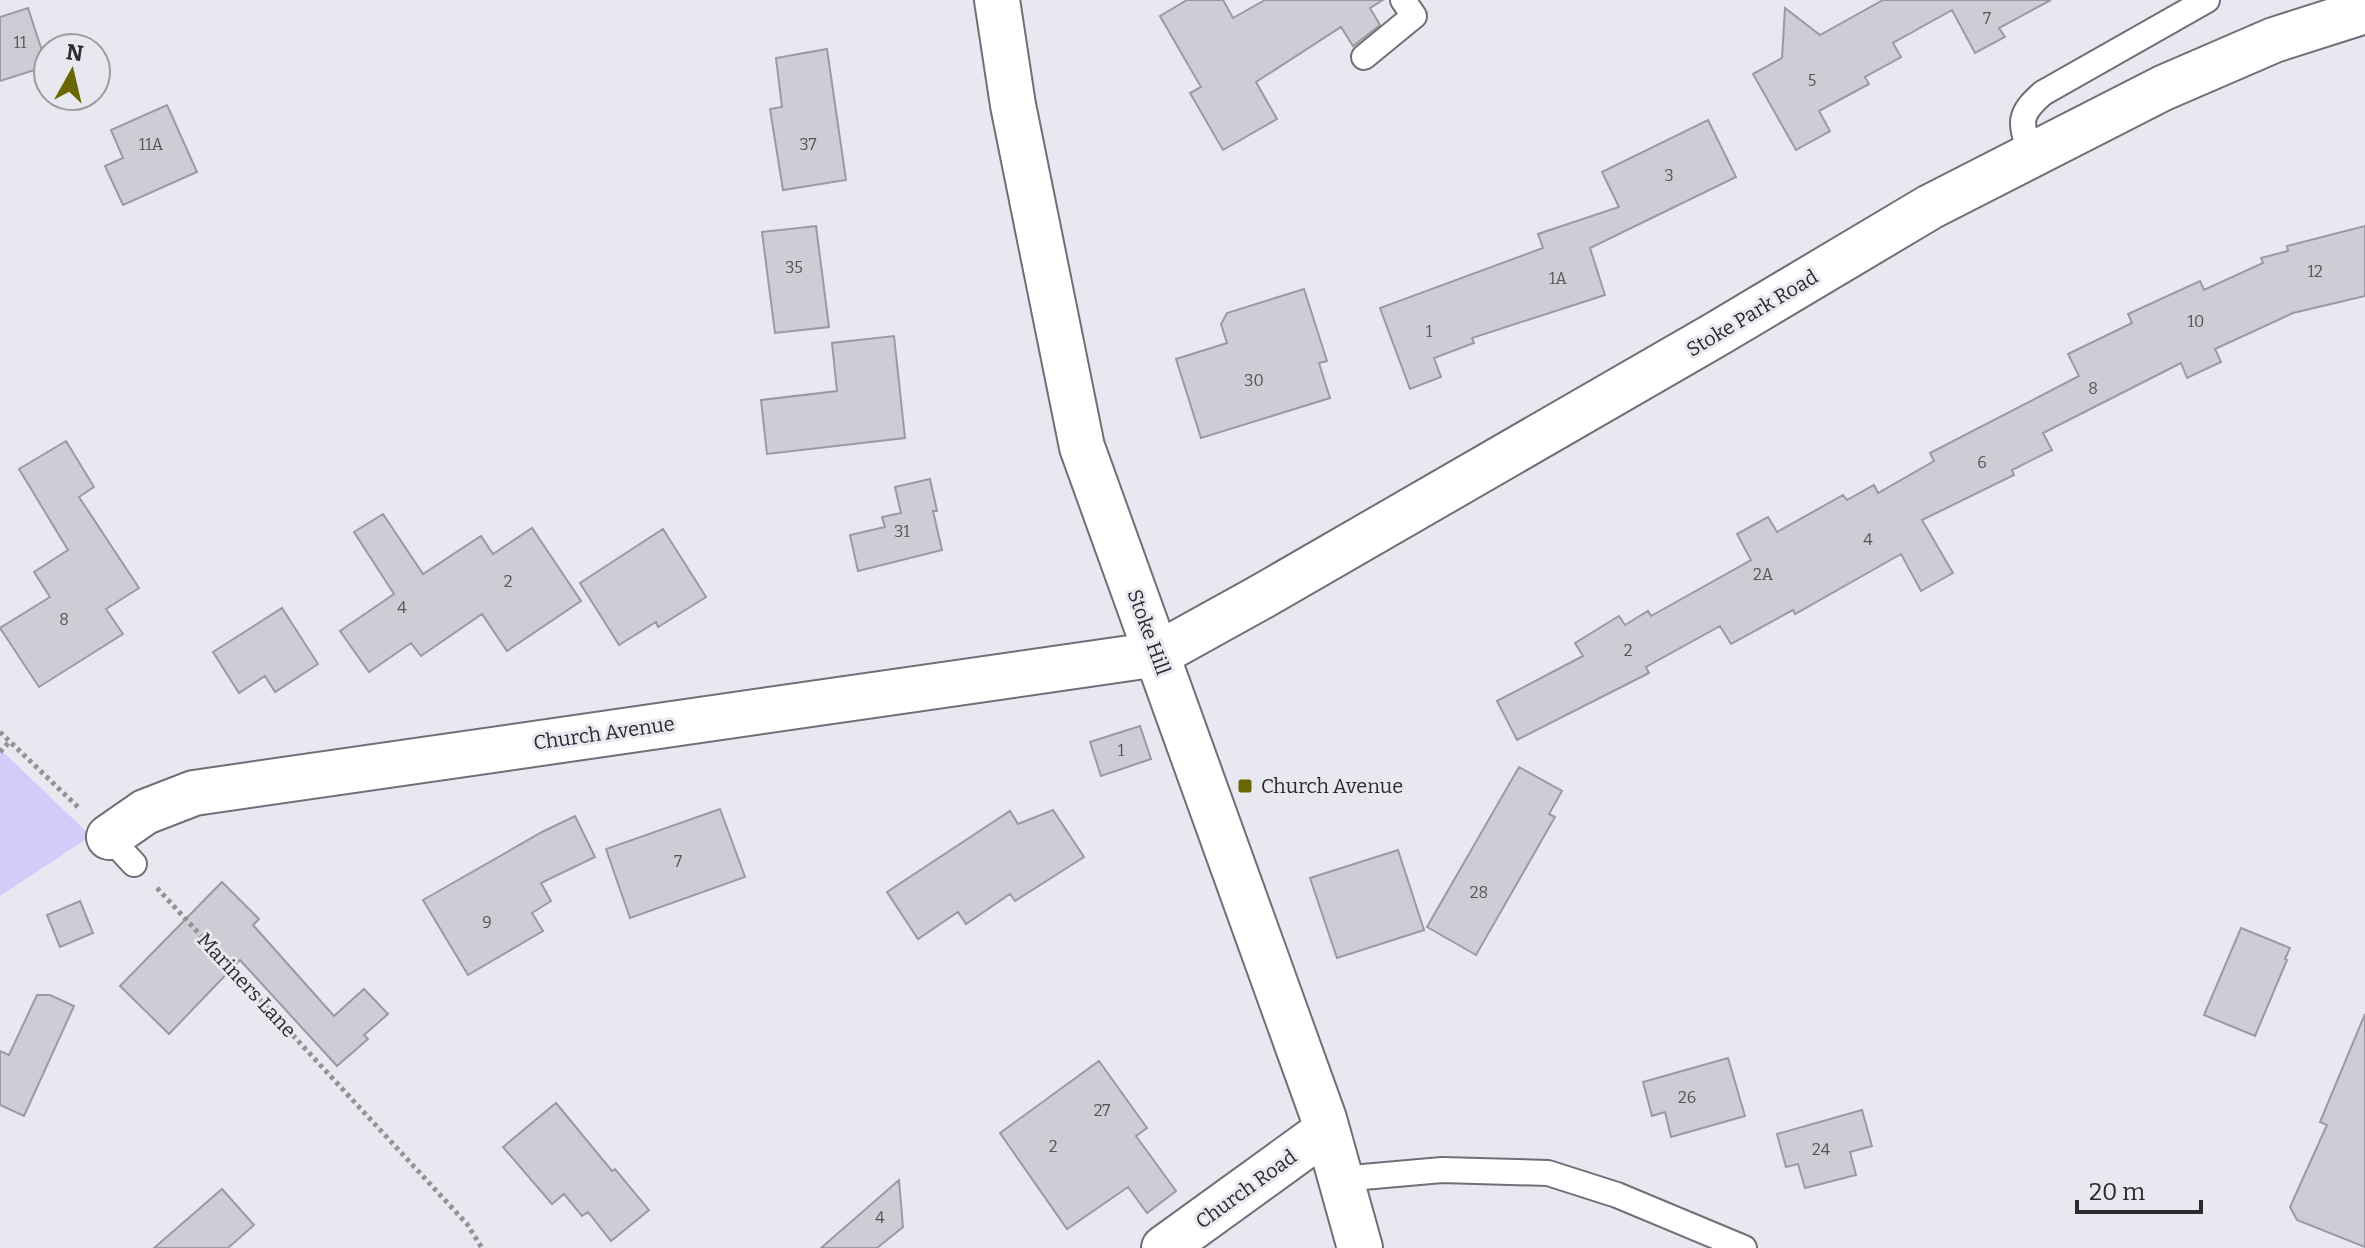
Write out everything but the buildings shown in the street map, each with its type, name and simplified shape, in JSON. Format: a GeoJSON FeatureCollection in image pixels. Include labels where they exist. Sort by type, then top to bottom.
{"type":"FeatureCollection","features":[{"type":"Feature","properties":{"kind":"street","name":"Stoke Hill"},"geometry":{"type":"LineString","coordinates":[[997,0],[1013,105],[1082,447],[1327,1130],[1360,1248]]}},
{"type":"Feature","properties":{"kind":"street","name":"Stoke Park Road"},"geometry":{"type":"LineString","coordinates":[[1158,654],[1578,414],[1930,207],[2163,88],[2274,40],[2365,11]]}},
{"type":"Feature","properties":{"kind":"street","name":"Church Avenue"},"geometry":{"type":"LineString","coordinates":[[121,850],[145,812],[194,793],[1158,654]]}},
{"type":"Feature","properties":{"kind":"street","name":"Church Road"},"geometry":{"type":"LineString","coordinates":[[1164,1248],[1327,1130]]}},
{"type":"Feature","properties":{"kind":"lane"},"geometry":{"type":"LineString","coordinates":[[1364,57],[1414,16],[1403,0]]}},
{"type":"Feature","properties":{"kind":"lane"},"geometry":{"type":"LineString","coordinates":[[2031,155],[2021,125],[2027,107],[2043,93],[2207,0]]}},
{"type":"Feature","properties":{"kind":"lane"},"geometry":{"type":"LineString","coordinates":[[1340,1179],[1442,1170],[1548,1173],[1617,1195],[1744,1248]]}},
{"type":"Feature","properties":{"kind":"path","name":"Mariners Lane"},"geometry":{"type":"LineString","coordinates":[[0,732],[121,850],[467,1224],[482,1248]]}},
{"type":"Feature","properties":{"kind":"path"},"geometry":{"type":"LineString","coordinates":[[0,752],[10,741]]}},
{"type":"Feature","properties":{"kind":"shaded area"},"geometry":{"type":"Polygon","coordinates":[[[0,749],[91,836],[0,896],[0,749]]]}},
{"type":"Feature","properties":{"kind":"place","name":"Church Avenue"},"geometry":{"type":"Point","coordinates":[1245,786]}}]}
